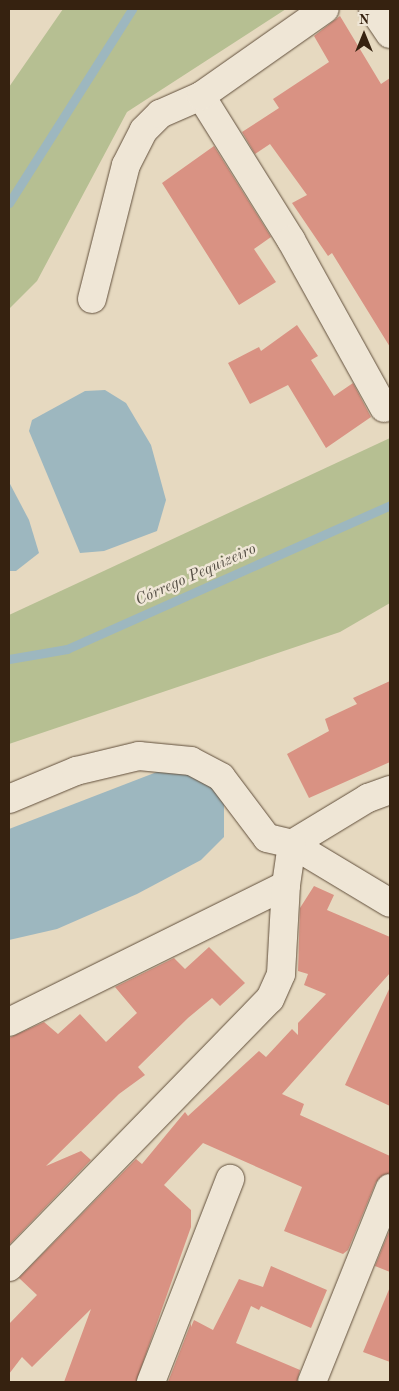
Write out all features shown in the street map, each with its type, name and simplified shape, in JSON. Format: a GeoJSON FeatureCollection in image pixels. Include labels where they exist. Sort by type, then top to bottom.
{"type":"FeatureCollection","features":[{"type":"Feature","properties":{"kind":"street"},"geometry":{"type":"LineString","coordinates":[[92,299],[126,165],[144,130],[160,114],[201,96],[325,9]]}},
{"type":"Feature","properties":{"kind":"street"},"geometry":{"type":"LineString","coordinates":[[373,9],[390,34]]}},
{"type":"Feature","properties":{"kind":"street"},"geometry":{"type":"LineString","coordinates":[[201,96],[291,240],[384,408]]}},
{"type":"Feature","properties":{"kind":"street"},"geometry":{"type":"LineString","coordinates":[[9,800],[76,770],[140,756],[191,761],[221,777],[266,838],[292,844],[390,903]]}},
{"type":"Feature","properties":{"kind":"street"},"geometry":{"type":"LineString","coordinates":[[292,844],[368,798],[390,790]]}},
{"type":"Feature","properties":{"kind":"street"},"geometry":{"type":"LineString","coordinates":[[9,1267],[270,999],[281,974],[286,885],[292,844]]}},
{"type":"Feature","properties":{"kind":"street"},"geometry":{"type":"LineString","coordinates":[[9,1022],[286,885]]}},
{"type":"Feature","properties":{"kind":"street"},"geometry":{"type":"LineString","coordinates":[[151,1382],[230,1179]]}},
{"type":"Feature","properties":{"kind":"street"},"geometry":{"type":"LineString","coordinates":[[312,1382],[390,1188]]}},
{"type":"Feature","properties":{"kind":"green space"},"geometry":{"type":"Polygon","coordinates":[[[63,9],[286,9],[127,112],[37,281],[9,309],[9,87],[63,9]]]}},
{"type":"Feature","properties":{"kind":"green space"},"geometry":{"type":"Polygon","coordinates":[[[390,438],[390,603],[340,632],[9,744],[9,615],[390,438]]]}},
{"type":"Feature","properties":{"kind":"water"},"geometry":{"type":"Polygon","coordinates":[[[105,390],[126,403],[151,445],[166,500],[157,531],[104,551],[80,553],[29,431],[32,420],[85,391],[105,390]]]}},
{"type":"Feature","properties":{"kind":"water"},"geometry":{"type":"Polygon","coordinates":[[[9,482],[29,520],[39,553],[16,571],[9,571],[9,482]]]}},
{"type":"Feature","properties":{"kind":"water"},"geometry":{"type":"Polygon","coordinates":[[[175,765],[224,794],[224,837],[201,860],[137,894],[57,929],[9,940],[9,829],[175,765]]]}},
{"type":"Feature","properties":{"kind":"building"},"geometry":{"type":"Polygon","coordinates":[[[340,16],[381,84],[390,78],[390,347],[332,253],[328,256],[292,203],[307,195],[270,144],[255,154],[242,132],[279,108],[273,99],[329,62],[314,36],[340,16]]]}},
{"type":"Feature","properties":{"kind":"building"},"geometry":{"type":"Polygon","coordinates":[[[214,146],[271,237],[254,249],[276,282],[239,305],[162,183],[214,146]]]}},
{"type":"Feature","properties":{"kind":"building"},"geometry":{"type":"Polygon","coordinates":[[[297,325],[318,356],[311,360],[334,396],[353,383],[371,417],[326,448],[288,385],[250,404],[228,363],[259,347],[261,351],[297,325]]]}},
{"type":"Feature","properties":{"kind":"building"},"geometry":{"type":"Polygon","coordinates":[[[390,681],[390,762],[309,798],[287,754],[329,731],[325,719],[357,704],[353,698],[390,681]]]}},
{"type":"Feature","properties":{"kind":"building"},"geometry":{"type":"Polygon","coordinates":[[[314,886],[334,895],[327,910],[390,937],[390,973],[282,1094],[304,1104],[300,1115],[390,1156],[390,1173],[376,1182],[348,1250],[343,1254],[284,1231],[302,1187],[203,1143],[164,1185],[191,1210],[191,1227],[136,1382],[64,1382],[91,1309],[32,1367],[22,1357],[9,1374],[9,1324],[37,1295],[19,1278],[136,1159],[142,1164],[185,1112],[188,1116],[259,1051],[266,1057],[292,1029],[298,1035],[298,1023],[326,994],[304,985],[308,974],[298,971],[300,908],[314,886]]]}},
{"type":"Feature","properties":{"kind":"building"},"geometry":{"type":"Polygon","coordinates":[[[209,947],[245,983],[220,1006],[212,998],[188,1018],[138,1067],[145,1075],[119,1094],[46,1166],[81,1151],[91,1160],[9,1245],[9,1038],[44,1022],[58,1034],[80,1014],[106,1042],[137,1013],[115,987],[174,958],[185,969],[209,947]]]}},
{"type":"Feature","properties":{"kind":"building"},"geometry":{"type":"Polygon","coordinates":[[[390,987],[390,1106],[345,1085],[390,987]]]}},
{"type":"Feature","properties":{"kind":"building"},"geometry":{"type":"Polygon","coordinates":[[[390,1229],[390,1272],[375,1266],[390,1229]]]}},
{"type":"Feature","properties":{"kind":"building"},"geometry":{"type":"Polygon","coordinates":[[[271,1266],[327,1290],[311,1328],[261,1306],[259,1310],[251,1306],[236,1343],[300,1370],[297,1382],[168,1382],[191,1323],[191,1327],[194,1320],[213,1330],[239,1279],[263,1287],[271,1266]]]}},
{"type":"Feature","properties":{"kind":"building"},"geometry":{"type":"Polygon","coordinates":[[[390,1287],[390,1362],[363,1352],[390,1287]]]}},
{"type":"Feature","properties":{"kind":"waterway"},"geometry":{"type":"LineString","coordinates":[[9,203],[132,9]]}},
{"type":"Feature","properties":{"kind":"waterway","name":"Córrego Pequizeiro"},"geometry":{"type":"LineString","coordinates":[[9,659],[67,649],[390,505]]}}]}
